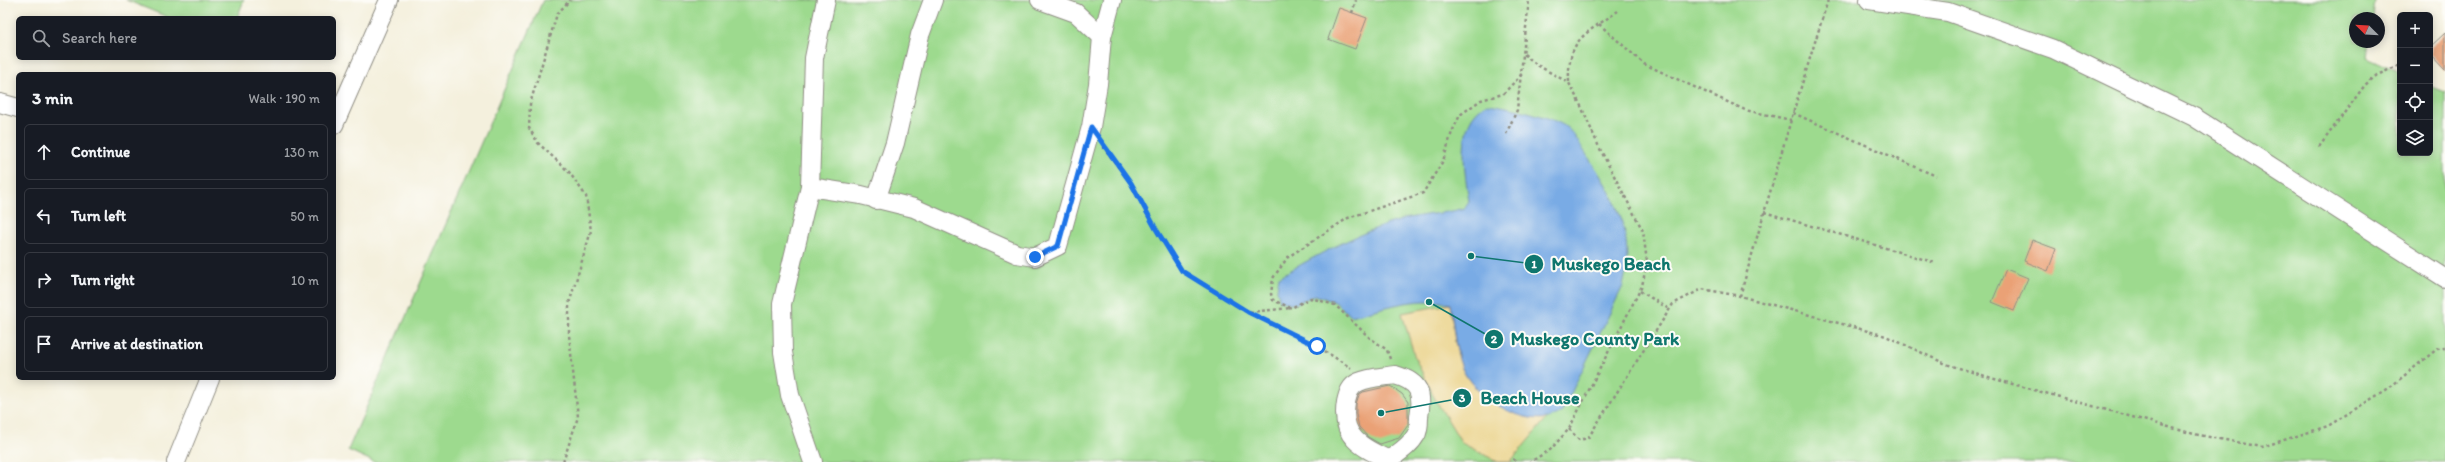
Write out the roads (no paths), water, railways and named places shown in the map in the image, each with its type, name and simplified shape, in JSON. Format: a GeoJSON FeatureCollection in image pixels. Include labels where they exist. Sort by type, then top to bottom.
{"type":"FeatureCollection","features":[{"type":"Feature","properties":{"kind":"street"},"geometry":{"type":"LineString","coordinates":[[336,120],[389,0]]}},
{"type":"Feature","properties":{"kind":"street"},"geometry":{"type":"LineString","coordinates":[[813,462],[790,395],[783,352],[782,304],[810,187],[814,58],[826,0]]}},
{"type":"Feature","properties":{"kind":"street"},"geometry":{"type":"LineString","coordinates":[[1040,0],[1076,13],[1102,37]]}},
{"type":"Feature","properties":{"kind":"street"},"geometry":{"type":"LineString","coordinates":[[810,187],[861,195],[876,200],[914,208],[1017,254],[1035,257],[1058,246],[1091,127],[1098,84],[1102,37],[1112,0]]}},
{"type":"Feature","properties":{"kind":"street"},"geometry":{"type":"LineString","coordinates":[[1870,0],[1948,12],[2040,43],[2067,56],[2194,118],[2445,278]]}},
{"type":"Feature","properties":{"kind":"street"},"geometry":{"type":"LineString","coordinates":[[876,200],[895,143],[920,35],[937,2]]}},
{"type":"Feature","properties":{"kind":"street"},"geometry":{"type":"LineString","coordinates":[[0,103],[16,107]]}},
{"type":"Feature","properties":{"kind":"street"},"geometry":{"type":"LineString","coordinates":[[1394,376],[1409,379],[1418,388],[1421,398],[1417,434],[1406,448],[1389,461],[1363,448],[1351,436],[1344,420],[1349,390],[1357,382],[1368,379],[1394,376]]}},
{"type":"Feature","properties":{"kind":"street"},"geometry":{"type":"LineString","coordinates":[[176,462],[209,380]]}},
{"type":"Feature","properties":{"kind":"water"},"geometry":{"type":"Polygon","coordinates":[[[1487,104],[1516,109],[1551,119],[1560,123],[1572,132],[1614,200],[1625,232],[1627,249],[1623,286],[1562,412],[1548,418],[1536,419],[1523,417],[1511,412],[1486,397],[1476,388],[1468,378],[1459,360],[1450,304],[1424,301],[1412,302],[1351,316],[1335,302],[1315,295],[1295,304],[1280,301],[1277,290],[1279,277],[1324,252],[1369,231],[1417,216],[1449,212],[1465,208],[1469,202],[1464,162],[1466,134],[1470,122],[1477,112],[1487,104]]]}},
{"type":"Feature","properties":{"kind":"place","name":"Muskego Beach"},"geometry":{"type":"Point","coordinates":[1471,256]}},
{"type":"Feature","properties":{"kind":"place","name":"Muskego County Park"},"geometry":{"type":"Point","coordinates":[1429,302]}},
{"type":"Feature","properties":{"kind":"place","name":"Beach House"},"geometry":{"type":"Point","coordinates":[1381,413]}}]}
